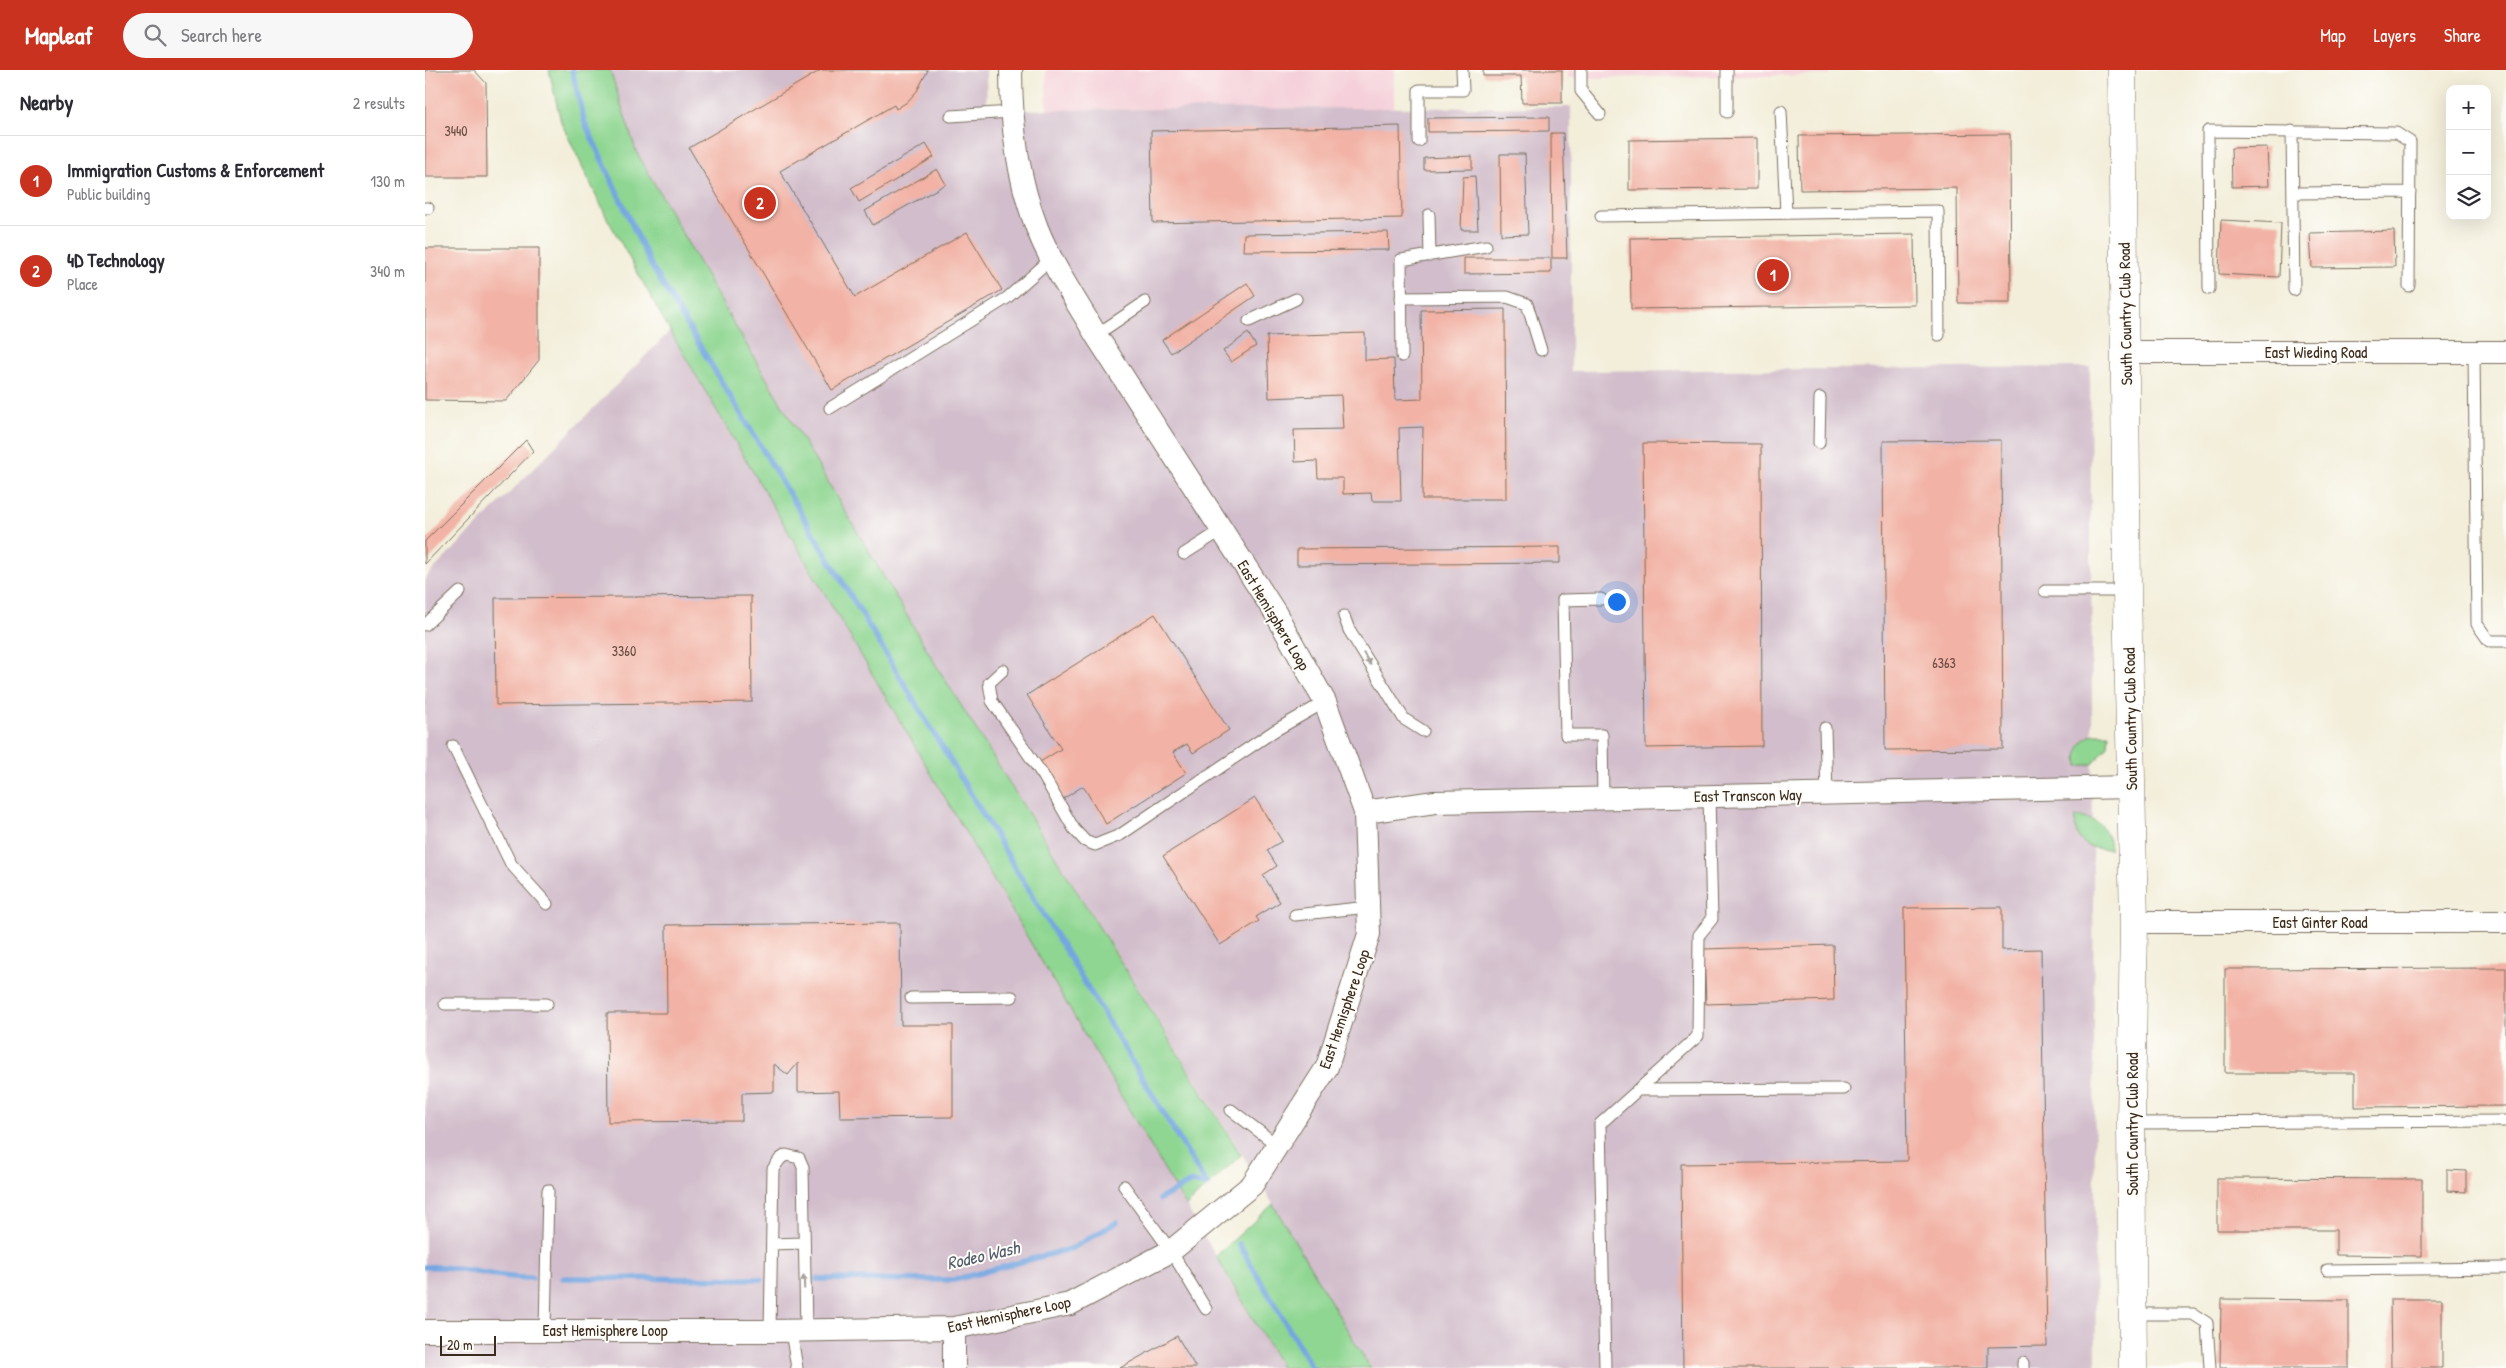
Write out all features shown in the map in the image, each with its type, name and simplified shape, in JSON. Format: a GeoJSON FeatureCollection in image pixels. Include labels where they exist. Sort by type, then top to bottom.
{"type":"FeatureCollection","features":[{"type":"Feature","properties":{"kind":"street","name":"East Hemisphere Loop"},"geometry":{"type":"LineString","coordinates":[[425,1331],[789,1331],[954,1328],[1070,1304],[1171,1251],[1252,1185],[1327,1067],[1369,934],[1365,812],[1325,702],[1276,614],[1096,335],[1068,289],[1037,228],[1019,173],[1011,112],[1011,70]]}},
{"type":"Feature","properties":{"kind":"street","name":"South Country Club Road"},"geometry":{"type":"LineString","coordinates":[[2123,70],[2127,591],[2134,922],[2131,1123],[2133,1368]]}},
{"type":"Feature","properties":{"kind":"street","name":"East Wieding Road"},"geometry":{"type":"LineString","coordinates":[[2125,352],[2506,352]]}},
{"type":"Feature","properties":{"kind":"street","name":"East Transcon Way"},"geometry":{"type":"LineString","coordinates":[[1365,812],[1435,802],[2131,787]]}},
{"type":"Feature","properties":{"kind":"street","name":"East Ginter Road"},"geometry":{"type":"LineString","coordinates":[[2134,922],[2506,922]]}},
{"type":"Feature","properties":{"kind":"street"},"geometry":{"type":"LineString","coordinates":[[954,1328],[954,1368]]}},
{"type":"Feature","properties":{"kind":"lane"},"geometry":{"type":"LineString","coordinates":[[1419,140],[1419,90],[1463,90],[1462,70]]}},
{"type":"Feature","properties":{"kind":"lane"},"geometry":{"type":"LineString","coordinates":[[1581,70],[1581,90],[1600,114]]}},
{"type":"Feature","properties":{"kind":"lane"},"geometry":{"type":"LineString","coordinates":[[1727,70],[1727,112]]}},
{"type":"Feature","properties":{"kind":"lane"},"geometry":{"type":"LineString","coordinates":[[951,116],[1011,112]]}},
{"type":"Feature","properties":{"kind":"lane"},"geometry":{"type":"LineString","coordinates":[[1781,112],[1786,213]]}},
{"type":"Feature","properties":{"kind":"lane"},"geometry":{"type":"LineString","coordinates":[[2209,289],[2208,130],[2396,133],[2410,142],[2409,286]]}},
{"type":"Feature","properties":{"kind":"lane"},"geometry":{"type":"LineString","coordinates":[[2293,132],[2294,290]]}},
{"type":"Feature","properties":{"kind":"lane"},"geometry":{"type":"LineString","coordinates":[[2293,193],[2410,192]]}},
{"type":"Feature","properties":{"kind":"lane"},"geometry":{"type":"LineString","coordinates":[[1601,216],[1937,211],[1939,335]]}},
{"type":"Feature","properties":{"kind":"lane"},"geometry":{"type":"LineString","coordinates":[[1429,216],[1430,256]]}},
{"type":"Feature","properties":{"kind":"lane"},"geometry":{"type":"LineString","coordinates":[[1401,356],[1401,260],[1486,246]]}},
{"type":"Feature","properties":{"kind":"lane"},"geometry":{"type":"LineString","coordinates":[[830,408],[1007,298],[1053,258]]}},
{"type":"Feature","properties":{"kind":"lane"},"geometry":{"type":"LineString","coordinates":[[1401,298],[1507,297],[1527,304],[1541,350]]}},
{"type":"Feature","properties":{"kind":"lane"},"geometry":{"type":"LineString","coordinates":[[1249,321],[1296,299]]}},
{"type":"Feature","properties":{"kind":"lane"},"geometry":{"type":"LineString","coordinates":[[1096,335],[1145,302]]}},
{"type":"Feature","properties":{"kind":"lane"},"geometry":{"type":"LineString","coordinates":[[2474,352],[2477,624],[2489,641],[2506,641]]}},
{"type":"Feature","properties":{"kind":"lane"},"geometry":{"type":"LineString","coordinates":[[1819,443],[1820,398]]}},
{"type":"Feature","properties":{"kind":"lane"},"geometry":{"type":"LineString","coordinates":[[1184,554],[1222,530]]}},
{"type":"Feature","properties":{"kind":"lane"},"geometry":{"type":"LineString","coordinates":[[2045,591],[2127,591]]}},
{"type":"Feature","properties":{"kind":"lane"},"geometry":{"type":"LineString","coordinates":[[425,625],[460,592]]}},
{"type":"Feature","properties":{"kind":"lane"},"geometry":{"type":"LineString","coordinates":[[1601,599],[1563,600],[1566,735],[1602,735],[1603,798]]}},
{"type":"Feature","properties":{"kind":"lane"},"geometry":{"type":"LineString","coordinates":[[1344,616],[1349,630],[1404,719],[1423,731]]}},
{"type":"Feature","properties":{"kind":"lane"},"geometry":{"type":"LineString","coordinates":[[1003,670],[989,683],[992,701],[1044,777],[1074,830],[1085,841],[1095,845],[1120,835],[1274,731],[1325,702]]}},
{"type":"Feature","properties":{"kind":"lane"},"geometry":{"type":"LineString","coordinates":[[1825,728],[1827,794]]}},
{"type":"Feature","properties":{"kind":"lane"},"geometry":{"type":"LineString","coordinates":[[453,746],[511,864],[547,904]]}},
{"type":"Feature","properties":{"kind":"lane"},"geometry":{"type":"LineString","coordinates":[[1605,1368],[1600,1124],[1698,1036],[1699,935],[1712,918],[1709,796]]}},
{"type":"Feature","properties":{"kind":"lane"},"geometry":{"type":"LineString","coordinates":[[1295,915],[1368,907]]}},
{"type":"Feature","properties":{"kind":"lane"},"geometry":{"type":"LineString","coordinates":[[911,998],[1012,997]]}},
{"type":"Feature","properties":{"kind":"lane"},"geometry":{"type":"LineString","coordinates":[[445,1004],[547,1004]]}},
{"type":"Feature","properties":{"kind":"lane"},"geometry":{"type":"LineString","coordinates":[[1637,1090],[1844,1089]]}},
{"type":"Feature","properties":{"kind":"lane"},"geometry":{"type":"LineString","coordinates":[[1231,1110],[1277,1145]]}},
{"type":"Feature","properties":{"kind":"lane"},"geometry":{"type":"LineString","coordinates":[[2131,1123],[2506,1121]]}},
{"type":"Feature","properties":{"kind":"lane"},"geometry":{"type":"LineString","coordinates":[[789,1331],[803,1243],[803,1167],[799,1158],[786,1155],[780,1159],[773,1170],[772,1244],[789,1331],[797,1368]]}},
{"type":"Feature","properties":{"kind":"lane"},"geometry":{"type":"LineString","coordinates":[[1124,1186],[1171,1251],[1206,1310]]}},
{"type":"Feature","properties":{"kind":"lane"},"geometry":{"type":"LineString","coordinates":[[545,1330],[548,1190]]}},
{"type":"Feature","properties":{"kind":"lane"},"geometry":{"type":"LineString","coordinates":[[772,1244],[803,1243]]}},
{"type":"Feature","properties":{"kind":"lane"},"geometry":{"type":"LineString","coordinates":[[2327,1270],[2506,1268]]}},
{"type":"Feature","properties":{"kind":"lane"},"geometry":{"type":"LineString","coordinates":[[2133,1314],[2193,1314],[2201,1318],[2207,1323],[2209,1368]]}},
{"type":"Feature","properties":{"kind":"shaded area"},"geometry":{"type":"Polygon","coordinates":[[[610,70],[986,70],[987,110],[1571,107],[1571,371],[2090,367],[2096,1368],[1370,1368],[1273,1204],[939,670],[717,295],[636,151],[610,70]]]}},
{"type":"Feature","properties":{"kind":"shaded area"},"geometry":{"type":"Polygon","coordinates":[[[1046,70],[1394,70],[1394,108],[1047,110],[1046,70]]]}},
{"type":"Feature","properties":{"kind":"shaded area"},"geometry":{"type":"Polygon","coordinates":[[[1568,70],[1829,70],[1829,75],[1568,78],[1568,70]]]}},
{"type":"Feature","properties":{"kind":"shaded area"},"geometry":{"type":"Polygon","coordinates":[[[670,331],[1282,1368],[425,1368],[425,578],[670,331]]]}},
{"type":"Feature","properties":{"kind":"green space"},"geometry":{"type":"Polygon","coordinates":[[[549,70],[610,70],[636,151],[717,295],[939,670],[1241,1155],[1186,1206],[670,331],[607,218],[561,122],[549,70]]]}},
{"type":"Feature","properties":{"kind":"green space"},"geometry":{"type":"Polygon","coordinates":[[[2094,734],[2109,734],[2108,746],[2093,764],[2078,766],[2078,751],[2082,743],[2094,734]]]}},
{"type":"Feature","properties":{"kind":"green space"},"geometry":{"type":"Polygon","coordinates":[[[2076,816],[2090,819],[2100,825],[2107,834],[2110,849],[2094,848],[2083,842],[2076,832],[2076,816]]]}},
{"type":"Feature","properties":{"kind":"green space"},"geometry":{"type":"Polygon","coordinates":[[[1273,1204],[1370,1368],[1282,1368],[1216,1256],[1273,1204]]]}},
{"type":"Feature","properties":{"kind":"building"},"geometry":{"type":"Polygon","coordinates":[[[425,70],[474,70],[486,83],[487,177],[425,177],[425,70]]]}},
{"type":"Feature","properties":{"kind":"building"},"geometry":{"type":"Polygon","coordinates":[[[821,70],[928,70],[917,91],[907,102],[896,109],[894,105],[780,171],[855,297],[967,232],[1002,290],[832,390],[689,148],[821,70]]]}},
{"type":"Feature","properties":{"kind":"building"},"geometry":{"type":"Polygon","coordinates":[[[1483,70],[1562,70],[1562,103],[1522,103],[1521,76],[1483,76],[1483,70]]]}},
{"type":"Feature","properties":{"kind":"building"},"geometry":{"type":"Polygon","coordinates":[[[1549,117],[1549,131],[1428,132],[1428,118],[1549,117]]]}},
{"type":"Feature","properties":{"kind":"building"},"geometry":{"type":"Polygon","coordinates":[[[1400,126],[1402,218],[1153,223],[1151,131],[1400,126]]]}},
{"type":"Feature","properties":{"kind":"building"},"geometry":{"type":"Polygon","coordinates":[[[1551,133],[1563,133],[1567,258],[1552,258],[1551,133]]]}},
{"type":"Feature","properties":{"kind":"building"},"geometry":{"type":"Polygon","coordinates":[[[2010,134],[2011,303],[1958,303],[1957,188],[1800,190],[1799,136],[2010,134]]]}},
{"type":"Feature","properties":{"kind":"building"},"geometry":{"type":"Polygon","coordinates":[[[1757,138],[1757,189],[1629,190],[1629,140],[1757,138]]]}},
{"type":"Feature","properties":{"kind":"building"},"geometry":{"type":"Polygon","coordinates":[[[926,144],[934,157],[859,202],[851,188],[926,144]]]}},
{"type":"Feature","properties":{"kind":"building"},"geometry":{"type":"Polygon","coordinates":[[[2267,147],[2269,186],[2232,187],[2231,148],[2267,147]]]}},
{"type":"Feature","properties":{"kind":"building"},"geometry":{"type":"Polygon","coordinates":[[[1500,154],[1525,154],[1528,234],[1501,235],[1500,154]]]}},
{"type":"Feature","properties":{"kind":"building"},"geometry":{"type":"Polygon","coordinates":[[[1472,156],[1472,169],[1424,170],[1424,158],[1472,156]]]}},
{"type":"Feature","properties":{"kind":"building"},"geometry":{"type":"Polygon","coordinates":[[[937,169],[946,184],[873,225],[865,211],[937,169]]]}},
{"type":"Feature","properties":{"kind":"building"},"geometry":{"type":"Polygon","coordinates":[[[1475,176],[1478,230],[1461,230],[1463,177],[1475,176]]]}},
{"type":"Feature","properties":{"kind":"building"},"geometry":{"type":"Polygon","coordinates":[[[2221,220],[2281,223],[2279,277],[2219,274],[2221,220]]]}},
{"type":"Feature","properties":{"kind":"building"},"geometry":{"type":"Polygon","coordinates":[[[2394,231],[2395,267],[2312,268],[2310,233],[2394,231]]]}},
{"type":"Feature","properties":{"kind":"building"},"geometry":{"type":"Polygon","coordinates":[[[1388,232],[1389,250],[1243,251],[1244,234],[1388,232]]]}},
{"type":"Feature","properties":{"kind":"building"},"geometry":{"type":"Polygon","coordinates":[[[1914,234],[1915,305],[1631,309],[1630,238],[1914,234]]]}},
{"type":"Feature","properties":{"kind":"building"},"geometry":{"type":"Polygon","coordinates":[[[425,248],[539,248],[539,360],[506,401],[425,400],[425,248]]]}},
{"type":"Feature","properties":{"kind":"building"},"geometry":{"type":"Polygon","coordinates":[[[1464,258],[1551,258],[1551,273],[1464,274],[1464,258]]]}},
{"type":"Feature","properties":{"kind":"building"},"geometry":{"type":"Polygon","coordinates":[[[1247,283],[1255,296],[1171,353],[1162,340],[1247,283]]]}},
{"type":"Feature","properties":{"kind":"building"},"geometry":{"type":"Polygon","coordinates":[[[1505,309],[1506,499],[1422,499],[1423,427],[1399,428],[1401,501],[1372,501],[1371,493],[1343,494],[1343,478],[1318,478],[1317,461],[1295,462],[1294,430],[1343,429],[1341,395],[1269,398],[1267,336],[1365,333],[1365,360],[1394,359],[1395,400],[1422,399],[1421,310],[1505,309]]]}},
{"type":"Feature","properties":{"kind":"building"},"geometry":{"type":"Polygon","coordinates":[[[1248,333],[1256,346],[1231,362],[1223,351],[1248,333]]]}},
{"type":"Feature","properties":{"kind":"building"},"geometry":{"type":"Polygon","coordinates":[[[526,440],[533,451],[425,564],[425,541],[526,440]]]}},
{"type":"Feature","properties":{"kind":"building"},"geometry":{"type":"Polygon","coordinates":[[[2001,440],[2003,749],[1885,750],[1883,441],[2001,440]]]}},
{"type":"Feature","properties":{"kind":"building"},"geometry":{"type":"Polygon","coordinates":[[[1643,443],[1761,444],[1762,746],[1646,748],[1643,443]]]}},
{"type":"Feature","properties":{"kind":"building"},"geometry":{"type":"Polygon","coordinates":[[[1560,547],[1560,563],[1297,565],[1297,549],[1560,547]]]}},
{"type":"Feature","properties":{"kind":"building"},"geometry":{"type":"Polygon","coordinates":[[[751,596],[752,702],[496,705],[495,598],[751,596]]]}},
{"type":"Feature","properties":{"kind":"building"},"geometry":{"type":"Polygon","coordinates":[[[1155,614],[1229,730],[1193,753],[1187,744],[1173,752],[1186,773],[1106,824],[1083,786],[1063,799],[1040,762],[1061,749],[1027,695],[1155,614]]]}},
{"type":"Feature","properties":{"kind":"building"},"geometry":{"type":"Polygon","coordinates":[[[1255,798],[1282,841],[1267,850],[1277,866],[1263,875],[1280,902],[1256,917],[1259,921],[1220,945],[1163,856],[1255,798]]]}},
{"type":"Feature","properties":{"kind":"building"},"geometry":{"type":"Polygon","coordinates":[[[2002,907],[2002,950],[2041,949],[2047,1346],[1988,1347],[1988,1368],[1683,1368],[1681,1164],[1907,1161],[1904,908],[2002,907]]]}},
{"type":"Feature","properties":{"kind":"building"},"geometry":{"type":"Polygon","coordinates":[[[900,923],[901,1025],[953,1025],[953,1117],[840,1118],[839,1091],[798,1092],[798,1063],[788,1075],[774,1064],[774,1092],[742,1093],[742,1121],[608,1122],[607,1013],[667,1013],[666,925],[900,923]]]}},
{"type":"Feature","properties":{"kind":"building"},"geometry":{"type":"Polygon","coordinates":[[[1833,945],[1834,1000],[1706,1004],[1704,949],[1833,945]]]}},
{"type":"Feature","properties":{"kind":"building"},"geometry":{"type":"Polygon","coordinates":[[[2506,968],[2506,1106],[2355,1107],[2355,1073],[2225,1073],[2225,969],[2506,968]]]}},
{"type":"Feature","properties":{"kind":"building"},"geometry":{"type":"Polygon","coordinates":[[[2447,1170],[2466,1171],[2466,1192],[2447,1191],[2447,1170]]]}},
{"type":"Feature","properties":{"kind":"building"},"geometry":{"type":"Polygon","coordinates":[[[2217,1178],[2422,1179],[2422,1256],[2336,1255],[2336,1230],[2217,1230],[2217,1178]]]}},
{"type":"Feature","properties":{"kind":"building"},"geometry":{"type":"Polygon","coordinates":[[[2221,1299],[2349,1300],[2349,1368],[2220,1368],[2221,1299]]]}},
{"type":"Feature","properties":{"kind":"building"},"geometry":{"type":"Polygon","coordinates":[[[2390,1299],[2442,1299],[2442,1368],[2391,1368],[2390,1299]]]}},
{"type":"Feature","properties":{"kind":"building"},"geometry":{"type":"Polygon","coordinates":[[[1177,1336],[1196,1368],[1120,1368],[1177,1336]]]}},
{"type":"Feature","properties":{"kind":"waterway"},"geometry":{"type":"LineString","coordinates":[[572,70],[585,123],[651,265],[1207,1185]]}},
{"type":"Feature","properties":{"kind":"waterway","name":"Rodeo Wash"},"geometry":{"type":"LineString","coordinates":[[1160,1199],[1191,1182],[1207,1185]]}},
{"type":"Feature","properties":{"kind":"waterway","name":"Rodeo Wash"},"geometry":{"type":"LineString","coordinates":[[817,1279],[954,1280],[1073,1248],[1117,1222]]}},
{"type":"Feature","properties":{"kind":"waterway","name":"Rodeo Wash"},"geometry":{"type":"LineString","coordinates":[[1239,1244],[1312,1368]]}},
{"type":"Feature","properties":{"kind":"waterway","name":"Rodeo Wash"},"geometry":{"type":"LineString","coordinates":[[425,1267],[452,1268],[519,1278],[532,1278]]}},
{"type":"Feature","properties":{"kind":"waterway","name":"Rodeo Wash"},"geometry":{"type":"LineString","coordinates":[[563,1278],[761,1279]]}},
{"type":"Feature","properties":{"kind":"place","name":"4D Technology"},"geometry":{"type":"Point","coordinates":[760,203]}},
{"type":"Feature","properties":{"kind":"place","name":"Immigration Customs & Enforcement"},"geometry":{"type":"Point","coordinates":[1773,275]}}]}
